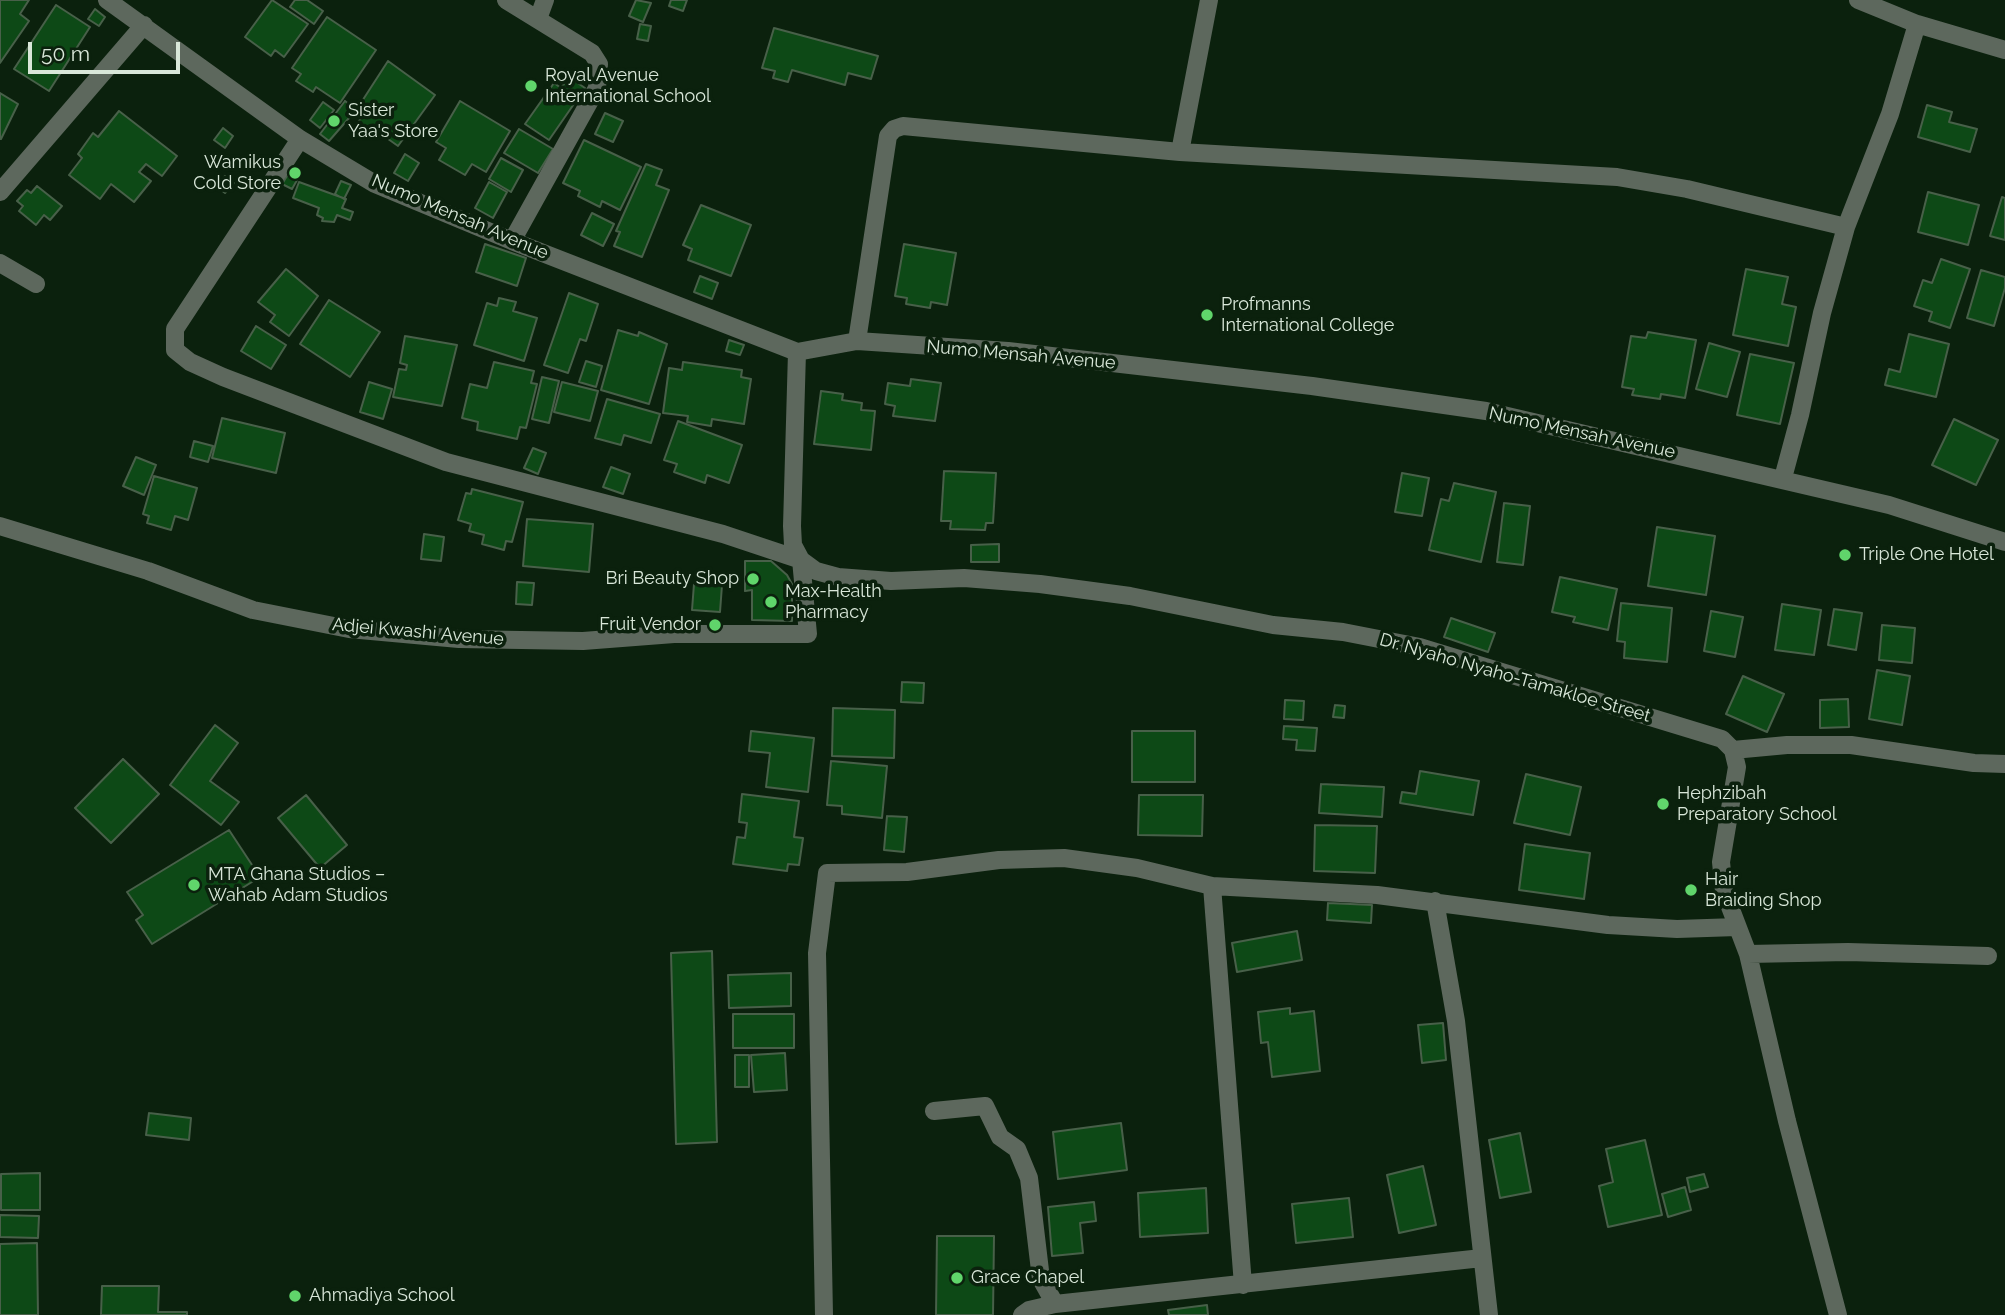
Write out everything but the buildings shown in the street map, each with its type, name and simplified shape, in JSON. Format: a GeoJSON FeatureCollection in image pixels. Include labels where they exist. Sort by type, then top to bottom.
{"type":"FeatureCollection","features":[{"type":"Feature","properties":{"kind":"street","name":"Numo Mensah Avenue"},"geometry":{"type":"LineString","coordinates":[[107,0],[300,139],[375,184],[512,241],[797,352],[857,341],[1007,351],[1339,390],[1486,411],[1783,478],[1889,505],[2005,542]]}},
{"type":"Feature","properties":{"kind":"street"},"geometry":{"type":"LineString","coordinates":[[506,0],[592,53],[599,64],[597,88],[512,241]]}},
{"type":"Feature","properties":{"kind":"street"},"geometry":{"type":"LineString","coordinates":[[538,19],[545,0]]}},
{"type":"Feature","properties":{"kind":"street"},"geometry":{"type":"LineString","coordinates":[[1180,152],[1209,0]]}},
{"type":"Feature","properties":{"kind":"street"},"geometry":{"type":"LineString","coordinates":[[1867,1],[1917,24],[2005,50]]}},
{"type":"Feature","properties":{"kind":"street"},"geometry":{"type":"LineString","coordinates":[[1783,478],[1846,227],[1890,114],[1917,24]]}},
{"type":"Feature","properties":{"kind":"street"},"geometry":{"type":"LineString","coordinates":[[0,192],[144,25]]}},
{"type":"Feature","properties":{"kind":"street"},"geometry":{"type":"LineString","coordinates":[[857,341],[888,136],[894,129],[903,126],[1180,152],[1617,177],[1687,189],[1846,227]]}},
{"type":"Feature","properties":{"kind":"street","name":"Dr. Nyaho Nyaho-Tamakloe Street"},"geometry":{"type":"LineString","coordinates":[[300,139],[175,330],[175,350],[190,362],[223,377],[446,462],[723,534],[838,577],[891,581],[964,578],[1040,584],[1130,596],[1273,625],[1343,632],[1420,647],[1703,731],[1722,739],[1733,750]]}},
{"type":"Feature","properties":{"kind":"street"},"geometry":{"type":"LineString","coordinates":[[0,262],[36,284]]}},
{"type":"Feature","properties":{"kind":"street"},"geometry":{"type":"LineString","coordinates":[[797,352],[792,526],[793,545],[801,561]]}},
{"type":"Feature","properties":{"kind":"street","name":"Adjei Kwashi Avenue"},"geometry":{"type":"LineString","coordinates":[[0,526],[148,571],[253,610],[349,629],[459,639],[583,641],[674,634],[808,634],[801,561]]}},
{"type":"Feature","properties":{"kind":"street"},"geometry":{"type":"LineString","coordinates":[[1838,1315],[1793,1145],[1748,954],[1724,891],[1721,862],[1737,767],[1733,750],[1787,745],[1851,745],[1974,763],[2005,764]]}},
{"type":"Feature","properties":{"kind":"street"},"geometry":{"type":"LineString","coordinates":[[824,1315],[817,953],[827,873],[907,872],[999,860],[1064,858],[1137,868],[1212,886],[1301,888],[1435,901],[1608,925],[1677,929],[1737,926]]}},
{"type":"Feature","properties":{"kind":"street"},"geometry":{"type":"LineString","coordinates":[[1212,886],[1243,1285]]}},
{"type":"Feature","properties":{"kind":"street"},"geometry":{"type":"LineString","coordinates":[[1435,901],[1456,1021],[1489,1315]]}},
{"type":"Feature","properties":{"kind":"street"},"geometry":{"type":"LineString","coordinates":[[1748,954],[1848,952],[1988,957]]}},
{"type":"Feature","properties":{"kind":"street"},"geometry":{"type":"LineString","coordinates":[[934,1111],[979,1104],[985,1106],[1000,1137],[1017,1149],[1029,1178],[1041,1279],[1055,1304]]}},
{"type":"Feature","properties":{"kind":"street"},"geometry":{"type":"LineString","coordinates":[[1022,1315],[1029,1310],[1055,1304],[1482,1258]]}},
{"type":"Feature","properties":{"kind":"place","name":"Royal Avenue International School"},"geometry":{"type":"Point","coordinates":[531,86]}},
{"type":"Feature","properties":{"kind":"place","name":"Sister Yaa's Store"},"geometry":{"type":"Point","coordinates":[334,121]}},
{"type":"Feature","properties":{"kind":"place","name":"Wamikus Cold Store"},"geometry":{"type":"Point","coordinates":[295,173]}},
{"type":"Feature","properties":{"kind":"place","name":"Profmanns International College"},"geometry":{"type":"Point","coordinates":[1207,315]}},
{"type":"Feature","properties":{"kind":"place","name":"Triple One Hotel"},"geometry":{"type":"Point","coordinates":[1845,555]}},
{"type":"Feature","properties":{"kind":"place","name":"Bri Beauty Shop"},"geometry":{"type":"Point","coordinates":[753,579]}},
{"type":"Feature","properties":{"kind":"place","name":"Max-Health Pharmacy"},"geometry":{"type":"Point","coordinates":[771,602]}},
{"type":"Feature","properties":{"kind":"place","name":"Fruit Vendor"},"geometry":{"type":"Point","coordinates":[715,625]}},
{"type":"Feature","properties":{"kind":"place","name":"Hephzibah Preparatory School"},"geometry":{"type":"Point","coordinates":[1663,804]}},
{"type":"Feature","properties":{"kind":"place","name":"MTA Ghana Studios – Wahab Adam Studios"},"geometry":{"type":"Point","coordinates":[194,885]}},
{"type":"Feature","properties":{"kind":"place","name":"Hair Braiding Shop"},"geometry":{"type":"Point","coordinates":[1691,890]}},
{"type":"Feature","properties":{"kind":"place","name":"Grace Chapel"},"geometry":{"type":"Point","coordinates":[957,1278]}},
{"type":"Feature","properties":{"kind":"place","name":"Ahmadiya School"},"geometry":{"type":"Point","coordinates":[295,1296]}}]}
